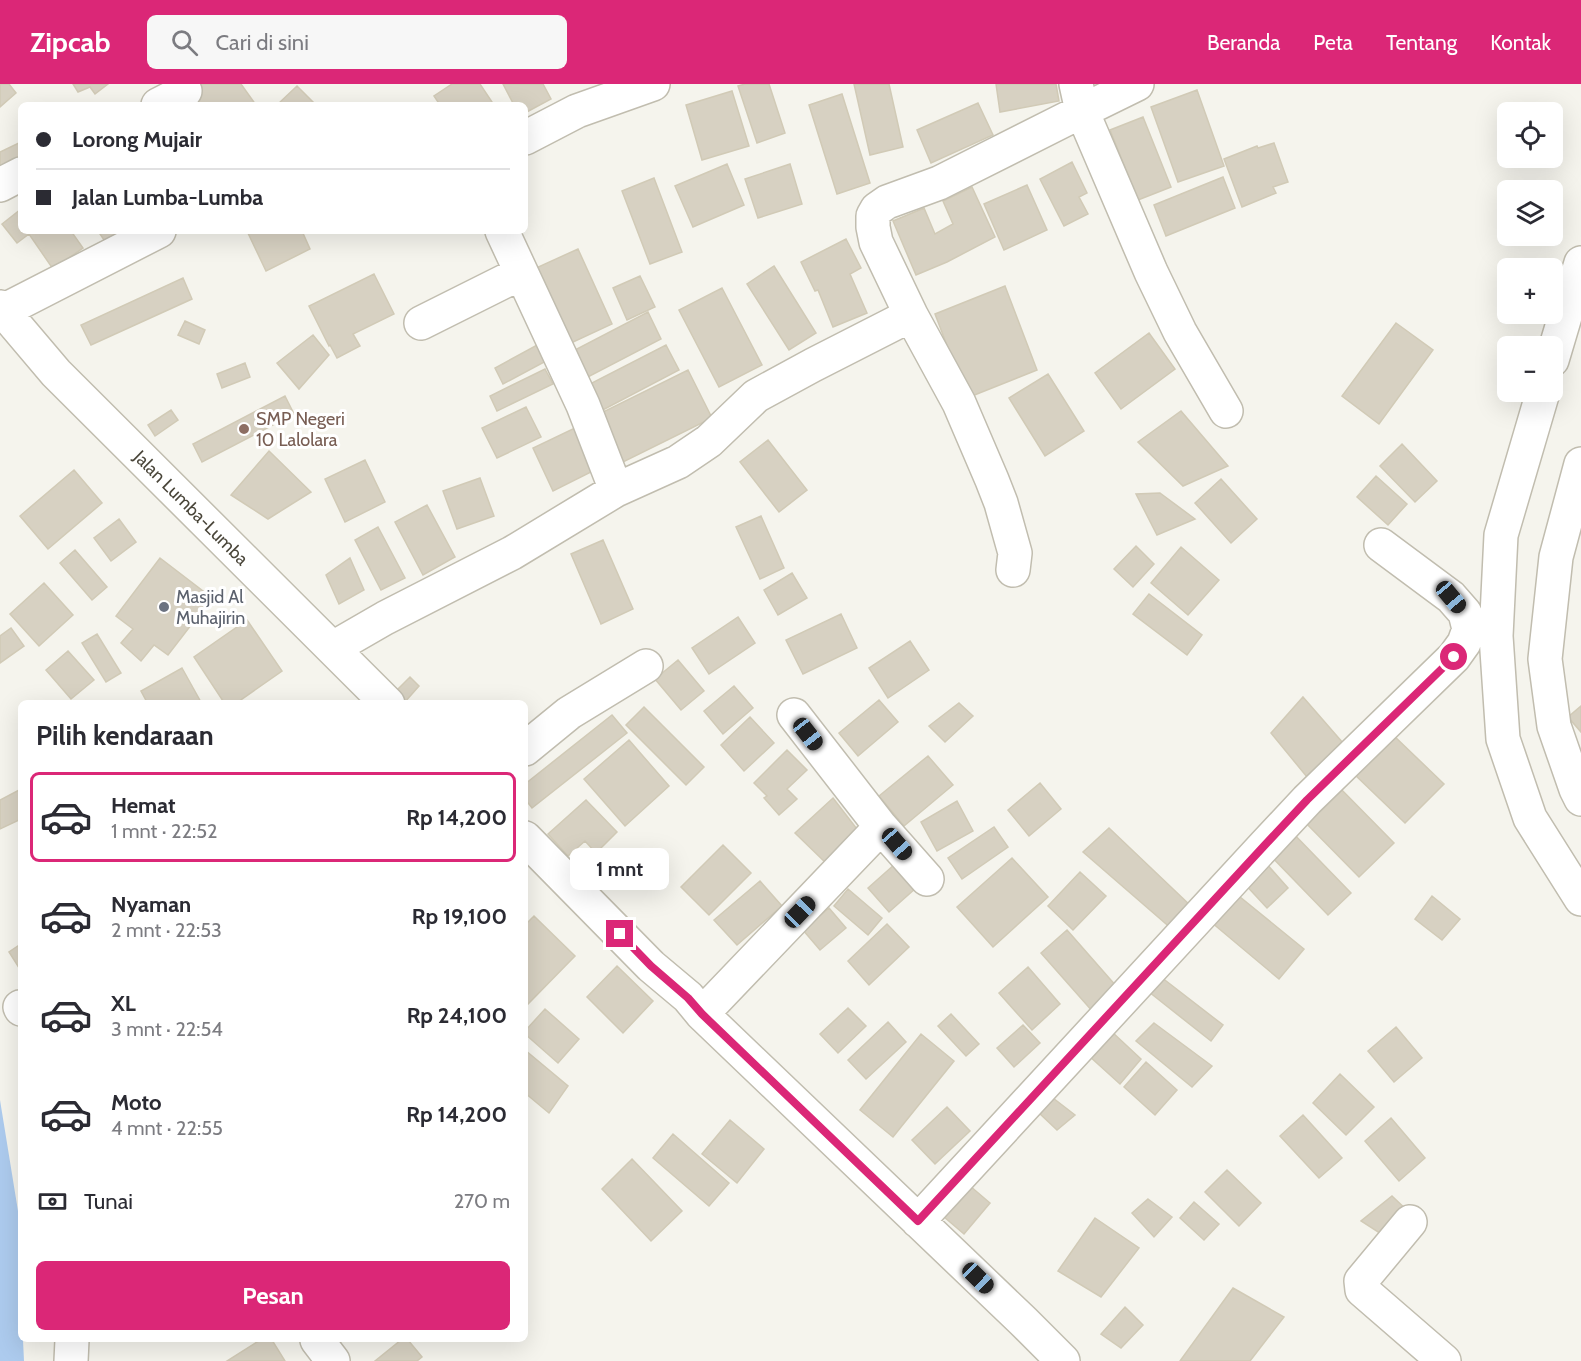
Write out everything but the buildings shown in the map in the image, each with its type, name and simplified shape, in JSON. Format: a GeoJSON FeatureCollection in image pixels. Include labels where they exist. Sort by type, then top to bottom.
{"type":"FeatureCollection","features":[{"type":"Feature","properties":{"kind":"street"},"geometry":{"type":"LineString","coordinates":[[528,136],[577,111],[653,84]]}},
{"type":"Feature","properties":{"kind":"street"},"geometry":{"type":"LineString","coordinates":[[1013,570],[1016,553],[1001,503],[959,403],[911,315],[876,242],[873,216],[887,202],[939,183],[1079,97],[1137,84]]}},
{"type":"Feature","properties":{"kind":"street"},"geometry":{"type":"LineString","coordinates":[[1079,97],[1151,272],[1180,332],[1226,411]]}},
{"type":"Feature","properties":{"kind":"street"},"geometry":{"type":"LineString","coordinates":[[0,185],[18,176]]}},
{"type":"Feature","properties":{"kind":"street"},"geometry":{"type":"LineString","coordinates":[[2,309],[153,234]]}},
{"type":"Feature","properties":{"kind":"street"},"geometry":{"type":"LineString","coordinates":[[503,234],[583,405],[616,490]]}},
{"type":"Feature","properties":{"kind":"street"},"geometry":{"type":"LineString","coordinates":[[1559,336],[1581,263]]}},
{"type":"Feature","properties":{"kind":"street"},"geometry":{"type":"LineString","coordinates":[[421,322],[521,273]]}},
{"type":"Feature","properties":{"kind":"street","name":"Jalan Lumba-Lumba"},"geometry":{"type":"LineString","coordinates":[[2,309],[56,373],[384,700]]}},
{"type":"Feature","properties":{"kind":"street"},"geometry":{"type":"LineString","coordinates":[[333,648],[512,553],[616,490],[678,462],[709,441],[756,396],[911,315]]}},
{"type":"Feature","properties":{"kind":"street"},"geometry":{"type":"LineString","coordinates":[[1540,402],[1501,535],[1496,636],[1503,739],[1530,818],[1581,899]]}},
{"type":"Feature","properties":{"kind":"street"},"geometry":{"type":"LineString","coordinates":[[1581,464],[1556,557],[1545,658],[1554,726],[1581,799]]}},
{"type":"Feature","properties":{"kind":"street"},"geometry":{"type":"LineString","coordinates":[[918,1221],[1271,838],[1454,657],[1464,643],[1469,629],[1465,613],[1451,597],[1381,545]]}},
{"type":"Feature","properties":{"kind":"street"},"geometry":{"type":"LineString","coordinates":[[528,747],[569,713],[646,666]]}},
{"type":"Feature","properties":{"kind":"street"},"geometry":{"type":"LineString","coordinates":[[794,715],[881,827],[927,879]]}},
{"type":"Feature","properties":{"kind":"street"},"geometry":{"type":"LineString","coordinates":[[702,1014],[881,827]]}},
{"type":"Feature","properties":{"kind":"street"},"geometry":{"type":"LineString","coordinates":[[528,841],[651,966],[688,998],[1063,1361]]}},
{"type":"Feature","properties":{"kind":"street"},"geometry":{"type":"LineString","coordinates":[[1410,1222],[1361,1281],[1362,1290],[1443,1361]]}},
{"type":"Feature","properties":{"kind":"street"},"geometry":{"type":"LineString","coordinates":[[72,1342],[72,1361]]}},
{"type":"Feature","properties":{"kind":"water"},"geometry":{"type":"Polygon","coordinates":[[[0,1100],[18,1211],[18,1342],[23,1342],[24,1361],[0,1361],[0,1100]]]}},
{"type":"Feature","properties":{"kind":"place","name":"SMP Negeri 10 Lalolara"},"geometry":{"type":"Point","coordinates":[244,429]}},
{"type":"Feature","properties":{"kind":"place","name":"Masjid Al Muhajirin"},"geometry":{"type":"Point","coordinates":[164,607]}},
{"type":"Feature","properties":{"kind":"route"},"geometry":{"type":"LineString","coordinates":[[620,934],[918,1221],[1307,800],[1454,657]]}}]}
